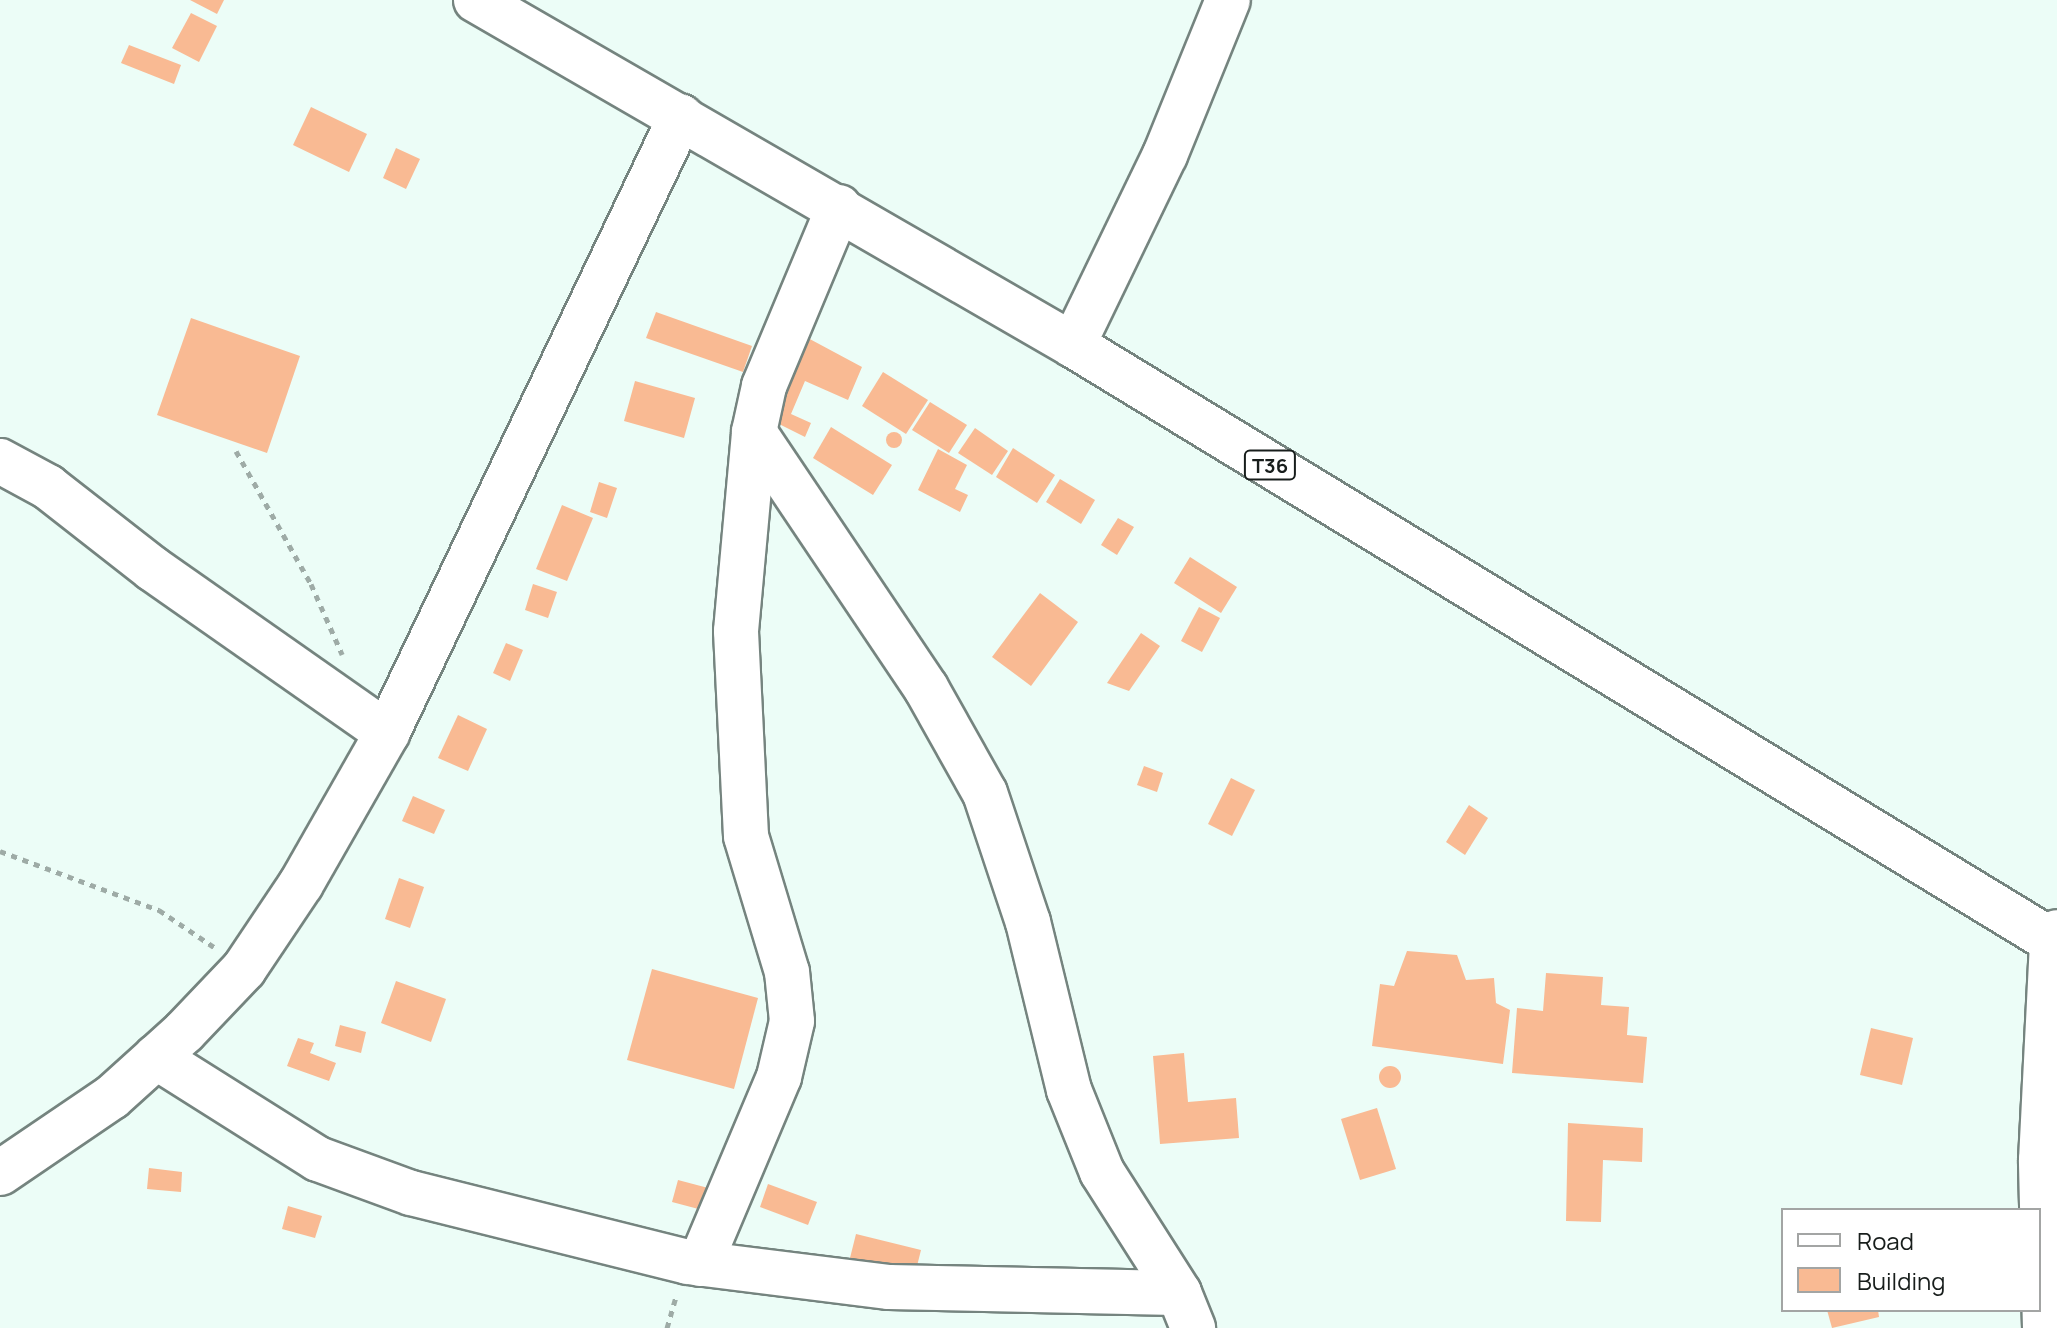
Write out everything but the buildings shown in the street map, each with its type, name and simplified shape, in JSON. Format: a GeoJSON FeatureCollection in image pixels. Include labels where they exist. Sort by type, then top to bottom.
{"type":"FeatureCollection","features":[{"type":"Feature","properties":{"kind":"main road","name":"T36"},"geometry":{"type":"LineString","coordinates":[[476,0],[839,207],[1073,345],[2055,939]]}},
{"type":"Feature","properties":{"kind":"main road"},"geometry":{"type":"LineString","coordinates":[[1073,345],[1165,155],[1228,0]]}},
{"type":"Feature","properties":{"kind":"main road"},"geometry":{"type":"LineString","coordinates":[[0,1173],[112,1097],[156,1057],[244,969],[301,884],[373,723],[681,116]]}},
{"type":"Feature","properties":{"kind":"main road"},"geometry":{"type":"LineString","coordinates":[[700,1264],[779,1077],[792,1021],[787,972],[753,869],[743,801],[736,631],[754,432],[764,386],[839,207]]}},
{"type":"Feature","properties":{"kind":"main road"},"geometry":{"type":"LineString","coordinates":[[754,432],[926,688],[985,793],[1028,922],[1069,1090],[1102,1172],[1186,1310]]}},
{"type":"Feature","properties":{"kind":"main road"},"geometry":{"type":"LineString","coordinates":[[0,461],[48,487],[153,569],[373,723]]}},
{"type":"Feature","properties":{"kind":"main road"},"geometry":{"type":"LineString","coordinates":[[2045,1328],[2041,1160],[2055,939]]}},
{"type":"Feature","properties":{"kind":"main road"},"geometry":{"type":"LineString","coordinates":[[156,1057],[318,1159],[411,1193],[700,1264],[889,1287],[1186,1310]]}},
{"type":"Feature","properties":{"kind":"path"},"geometry":{"type":"LineString","coordinates":[[236,451],[337,637],[373,723]]}},
{"type":"Feature","properties":{"kind":"path"},"geometry":{"type":"LineString","coordinates":[[0,851],[159,910],[244,969]]}}]}
